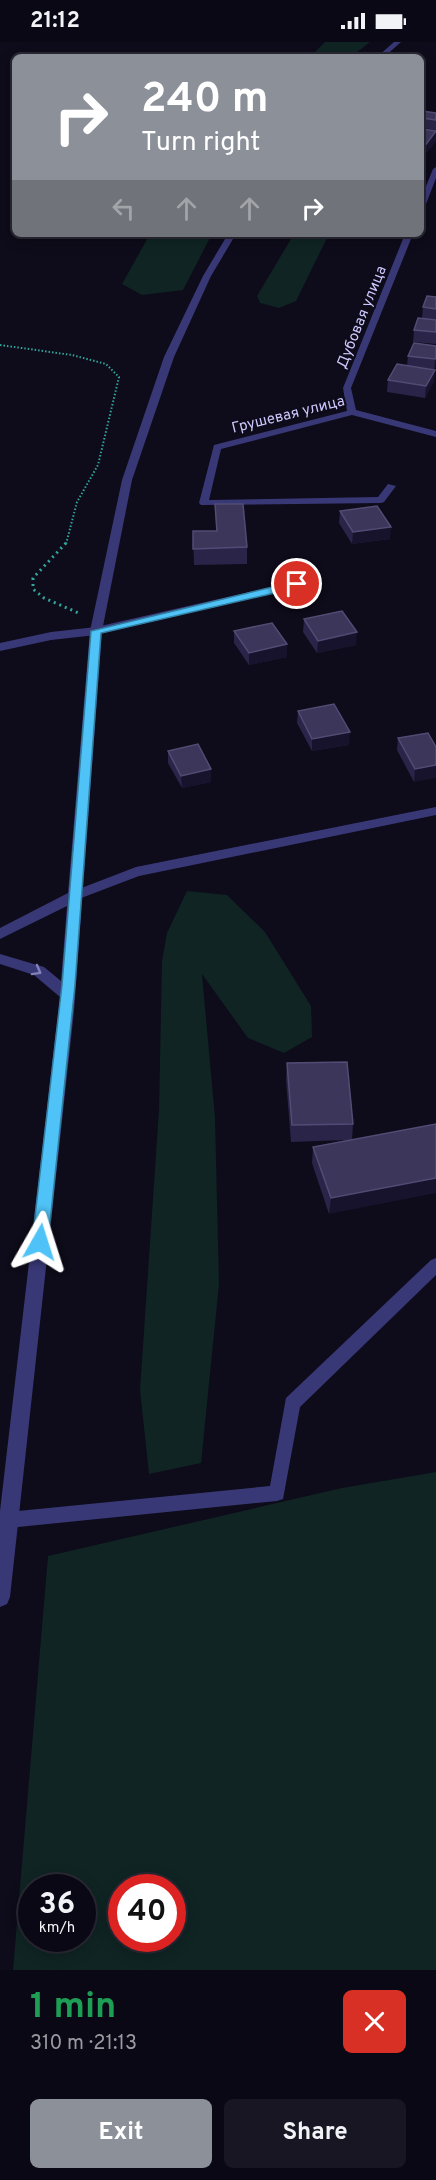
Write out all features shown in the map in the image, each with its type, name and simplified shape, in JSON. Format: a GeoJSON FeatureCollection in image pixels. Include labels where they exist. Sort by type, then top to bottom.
{"type":"FeatureCollection","features":[{"type":"Feature","properties":{"kind":"street"},"geometry":{"type":"LineString","coordinates":[[384,54],[398,42]]}},
{"type":"Feature","properties":{"kind":"street"},"geometry":{"type":"LineString","coordinates":[[0,1597],[67,995],[97,626],[127,480],[169,357],[207,276],[230,237]]}},
{"type":"Feature","properties":{"kind":"street"},"geometry":{"type":"LineString","coordinates":[[0,647],[297,584],[302,593]]}},
{"type":"Feature","properties":{"kind":"street"},"geometry":{"type":"LineString","coordinates":[[0,934],[76,895],[136,872],[436,811]]}},
{"type":"Feature","properties":{"kind":"street"},"geometry":{"type":"LineString","coordinates":[[0,959],[39,971],[67,995]]}},
{"type":"Feature","properties":{"kind":"lane"},"geometry":{"type":"LineString","coordinates":[[424,198],[434,167]]}},
{"type":"Feature","properties":{"kind":"lane","name":"Дубовая улица"},"geometry":{"type":"LineString","coordinates":[[352,412],[346,388],[408,237]]}},
{"type":"Feature","properties":{"kind":"lane","name":"Грушевая улица"},"geometry":{"type":"LineString","coordinates":[[391,486],[381,500],[204,503],[217,447],[352,412],[436,435]]}},
{"type":"Feature","properties":{"kind":"lane"},"geometry":{"type":"LineString","coordinates":[[8,1520],[276,1492],[292,1402],[436,1264]]}},
{"type":"Feature","properties":{"kind":"path"},"geometry":{"type":"LineString","coordinates":[[0,345],[72,355],[106,364],[119,377],[98,465],[77,501],[66,543],[33,578],[33,589],[44,598],[97,626]]}},
{"type":"Feature","properties":{"kind":"green space"},"geometry":{"type":"Polygon","coordinates":[[[325,42],[370,42],[355,54],[313,54],[325,42]]]}},
{"type":"Feature","properties":{"kind":"green space"},"geometry":{"type":"Polygon","coordinates":[[[148,237],[210,237],[183,290],[142,295],[122,284],[148,237]]]}},
{"type":"Feature","properties":{"kind":"green space"},"geometry":{"type":"Polygon","coordinates":[[[292,237],[328,237],[296,301],[279,308],[260,303],[257,296],[292,237]]]}},
{"type":"Feature","properties":{"kind":"green space"},"geometry":{"type":"Polygon","coordinates":[[[187,891],[227,895],[265,932],[311,1006],[312,1037],[284,1053],[248,1038],[202,974],[215,1118],[219,1284],[201,1463],[149,1474],[140,1390],[159,1110],[162,961],[167,933],[187,891]]]}},
{"type":"Feature","properties":{"kind":"green space"},"geometry":{"type":"Polygon","coordinates":[[[436,1472],[436,1970],[13,1970],[18,1911],[18,1952],[96,1952],[96,1874],[21,1874],[48,1556],[342,1488],[436,1472]]]}},
{"type":"Feature","properties":{"kind":"building"},"geometry":{"type":"Polygon","coordinates":[[[424,111],[436,113],[436,120],[424,118],[424,111]]]}},
{"type":"Feature","properties":{"kind":"building"},"geometry":{"type":"Polygon","coordinates":[[[424,129],[436,131],[424,147],[424,129]]]}},
{"type":"Feature","properties":{"kind":"building"},"geometry":{"type":"Polygon","coordinates":[[[427,296],[436,297],[436,309],[423,307],[427,296]]]}},
{"type":"Feature","properties":{"kind":"building"},"geometry":{"type":"Polygon","coordinates":[[[418,318],[436,320],[436,332],[414,330],[418,318]]]}},
{"type":"Feature","properties":{"kind":"building"},"geometry":{"type":"Polygon","coordinates":[[[414,343],[436,346],[435,359],[408,356],[414,343]]]}},
{"type":"Feature","properties":{"kind":"building"},"geometry":{"type":"Polygon","coordinates":[[[397,364],[435,370],[426,386],[388,380],[397,364]]]}},
{"type":"Feature","properties":{"kind":"building"},"geometry":{"type":"Polygon","coordinates":[[[215,504],[243,504],[247,547],[193,549],[193,531],[217,531],[215,504]]]}},
{"type":"Feature","properties":{"kind":"building"},"geometry":{"type":"Polygon","coordinates":[[[377,506],[391,527],[353,532],[340,511],[377,506]]]}},
{"type":"Feature","properties":{"kind":"building"},"geometry":{"type":"Polygon","coordinates":[[[342,611],[357,632],[318,641],[304,619],[342,611]]]}},
{"type":"Feature","properties":{"kind":"building"},"geometry":{"type":"Polygon","coordinates":[[[272,623],[287,644],[249,653],[234,631],[272,623]]]}},
{"type":"Feature","properties":{"kind":"building"},"geometry":{"type":"Polygon","coordinates":[[[334,704],[350,732],[312,739],[298,711],[334,704]]]}},
{"type":"Feature","properties":{"kind":"building"},"geometry":{"type":"Polygon","coordinates":[[[428,733],[436,747],[436,765],[415,769],[398,738],[428,733]]]}},
{"type":"Feature","properties":{"kind":"building"},"geometry":{"type":"Polygon","coordinates":[[[198,744],[211,769],[181,776],[168,751],[198,744]]]}},
{"type":"Feature","properties":{"kind":"building"},"geometry":{"type":"Polygon","coordinates":[[[347,1062],[353,1124],[292,1125],[287,1063],[347,1062]]]}},
{"type":"Feature","properties":{"kind":"building"},"geometry":{"type":"Polygon","coordinates":[[[436,1124],[436,1178],[331,1198],[313,1147],[436,1124]]]}},
{"type":"Feature","properties":{"kind":"route"},"geometry":{"type":"LineString","coordinates":[[40,1242],[66,1011],[90,680],[96,631],[297,584]]}}]}
